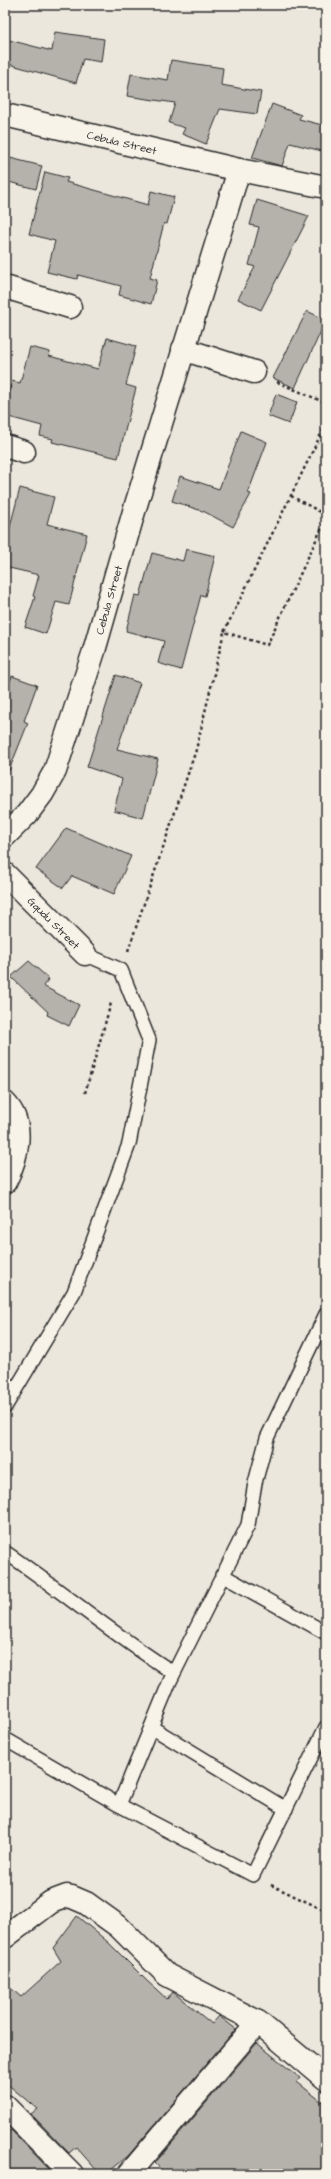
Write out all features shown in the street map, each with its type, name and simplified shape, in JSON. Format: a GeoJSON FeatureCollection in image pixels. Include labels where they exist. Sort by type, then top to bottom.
{"type":"FeatureCollection","features":[{"type":"Feature","properties":{"kind":"street","name":"Cebula Street"},"geometry":{"type":"LineString","coordinates":[[5,116],[239,170],[326,187]]}},
{"type":"Feature","properties":{"kind":"street","name":"Cebula Street"},"geometry":{"type":"LineString","coordinates":[[5,836],[27,814],[42,794],[54,771],[94,651],[183,349],[239,170]]}},
{"type":"Feature","properties":{"kind":"street"},"geometry":{"type":"LineString","coordinates":[[5,287],[70,307]]}},
{"type":"Feature","properties":{"kind":"street"},"geometry":{"type":"LineString","coordinates":[[183,349],[254,372]]}},
{"type":"Feature","properties":{"kind":"street","name":"Gqudu Street"},"geometry":{"type":"LineString","coordinates":[[5,874],[85,954]]}},
{"type":"Feature","properties":{"kind":"street"},"geometry":{"type":"LineString","coordinates":[[5,1103],[14,1118],[18,1147],[14,1166],[5,1182]]}},
{"type":"Feature","properties":{"kind":"street"},"geometry":{"type":"LineString","coordinates":[[5,1937],[51,1902],[67,1896],[86,1903],[118,1926],[167,1975],[258,2022],[326,2078]]}},
{"type":"Feature","properties":{"kind":"street"},"geometry":{"type":"LineString","coordinates":[[129,2174],[258,2022]]}},
{"type":"Feature","properties":{"kind":"street"},"geometry":{"type":"LineString","coordinates":[[5,2106],[72,2174]]}},
{"type":"Feature","properties":{"kind":"lane"},"geometry":{"type":"LineString","coordinates":[[5,1407],[74,1292],[129,1144],[149,1040],[121,970],[85,954]]}},
{"type":"Feature","properties":{"kind":"lane"},"geometry":{"type":"LineString","coordinates":[[119,1805],[174,1673],[248,1526],[255,1483],[267,1438],[326,1314]]}},
{"type":"Feature","properties":{"kind":"lane"},"geometry":{"type":"LineString","coordinates":[[5,1552],[43,1578],[130,1645],[174,1673]]}},
{"type":"Feature","properties":{"kind":"lane"},"geometry":{"type":"LineString","coordinates":[[222,1575],[326,1633]]}},
{"type":"Feature","properties":{"kind":"lane"},"geometry":{"type":"LineString","coordinates":[[151,1727],[286,1808]]}},
{"type":"Feature","properties":{"kind":"lane"},"geometry":{"type":"LineString","coordinates":[[5,1739],[119,1805],[252,1875],[326,1727]]}},
{"type":"Feature","properties":{"kind":"path"},"geometry":{"type":"LineString","coordinates":[[254,372],[326,403]]}},
{"type":"Feature","properties":{"kind":"path"},"geometry":{"type":"LineString","coordinates":[[85,1093],[121,970],[196,750],[224,632],[326,424]]}},
{"type":"Feature","properties":{"kind":"path"},"geometry":{"type":"LineString","coordinates":[[291,496],[326,515]]}},
{"type":"Feature","properties":{"kind":"path"},"geometry":{"type":"LineString","coordinates":[[224,632],[267,644],[326,519]]}},
{"type":"Feature","properties":{"kind":"path"},"geometry":{"type":"LineString","coordinates":[[252,1875],[326,1911]]}},
{"type":"Feature","properties":{"kind":"building"},"geometry":{"type":"Polygon","coordinates":[[[55,32],[104,39],[101,62],[83,59],[76,83],[5,63],[5,39],[52,51],[55,32]]]}},
{"type":"Feature","properties":{"kind":"building"},"geometry":{"type":"Polygon","coordinates":[[[171,60],[223,68],[221,85],[261,92],[257,114],[220,109],[206,144],[182,134],[185,128],[169,123],[175,103],[127,96],[131,74],[168,80],[171,60]]]}},
{"type":"Feature","properties":{"kind":"building"},"geometry":{"type":"Polygon","coordinates":[[[272,104],[301,115],[299,119],[326,126],[326,152],[290,143],[282,166],[252,158],[272,104]]]}},
{"type":"Feature","properties":{"kind":"building"},"geometry":{"type":"Polygon","coordinates":[[[10,158],[42,166],[36,189],[5,181],[10,158]]]}},
{"type":"Feature","properties":{"kind":"building"},"geometry":{"type":"Polygon","coordinates":[[[45,172],[68,178],[66,182],[148,205],[151,191],[174,197],[167,224],[164,223],[150,278],[157,280],[151,304],[119,295],[121,286],[78,275],[77,279],[47,272],[55,241],[29,234],[45,172]]]}},
{"type":"Feature","properties":{"kind":"building"},"geometry":{"type":"Polygon","coordinates":[[[257,200],[309,216],[261,310],[238,299],[255,267],[249,265],[259,227],[250,225],[257,200]]]}},
{"type":"Feature","properties":{"kind":"building"},"geometry":{"type":"Polygon","coordinates":[[[307,311],[326,320],[295,388],[273,378],[307,311]]]}},
{"type":"Feature","properties":{"kind":"building"},"geometry":{"type":"Polygon","coordinates":[[[107,338],[136,346],[126,385],[136,388],[118,458],[52,442],[53,439],[40,436],[42,426],[5,416],[5,407],[12,381],[20,383],[30,347],[50,352],[49,356],[98,369],[107,338]]]}},
{"type":"Feature","properties":{"kind":"building"},"geometry":{"type":"Polygon","coordinates":[[[276,394],[297,402],[289,424],[268,416],[276,394]]]}},
{"type":"Feature","properties":{"kind":"building"},"geometry":{"type":"Polygon","coordinates":[[[241,431],[267,442],[248,493],[251,494],[233,527],[205,512],[172,501],[180,476],[219,489],[241,431]]]}},
{"type":"Feature","properties":{"kind":"building"},"geometry":{"type":"Polygon","coordinates":[[[20,488],[54,497],[47,524],[87,534],[69,605],[56,602],[46,634],[25,627],[35,597],[33,596],[39,575],[5,567],[5,546],[20,488]]]}},
{"type":"Feature","properties":{"kind":"building"},"geometry":{"type":"Polygon","coordinates":[[[186,549],[215,556],[205,596],[201,595],[181,670],[158,663],[164,641],[126,631],[135,595],[140,596],[152,553],[183,561],[186,549]]]}},
{"type":"Feature","properties":{"kind":"building"},"geometry":{"type":"Polygon","coordinates":[[[116,675],[140,683],[117,749],[158,759],[143,818],[114,810],[122,779],[87,767],[116,675]]]}},
{"type":"Feature","properties":{"kind":"building"},"geometry":{"type":"Polygon","coordinates":[[[12,676],[37,685],[24,721],[28,723],[6,778],[5,695],[12,676]]]}},
{"type":"Feature","properties":{"kind":"building"},"geometry":{"type":"Polygon","coordinates":[[[66,828],[131,856],[114,894],[72,876],[63,888],[36,869],[66,828]]]}},
{"type":"Feature","properties":{"kind":"building"},"geometry":{"type":"Polygon","coordinates":[[[29,961],[49,979],[43,986],[79,1005],[69,1026],[47,1015],[48,1012],[11,977],[29,961]]]}},
{"type":"Feature","properties":{"kind":"building"},"geometry":{"type":"Polygon","coordinates":[[[77,1916],[109,1943],[167,1999],[173,1992],[212,2024],[219,2016],[236,2029],[128,2156],[106,2174],[100,2174],[76,2147],[69,2153],[31,2114],[37,2109],[5,2082],[5,1983],[21,1997],[61,1961],[53,1948],[77,1916]]]}},
{"type":"Feature","properties":{"kind":"building"},"geometry":{"type":"Polygon","coordinates":[[[257,2043],[300,2078],[297,2082],[326,2105],[326,2174],[165,2174],[155,2163],[257,2043]]]}},
{"type":"Feature","properties":{"kind":"building"},"geometry":{"type":"Polygon","coordinates":[[[11,2130],[49,2169],[43,2174],[5,2174],[5,2135],[11,2130]]]}}]}
